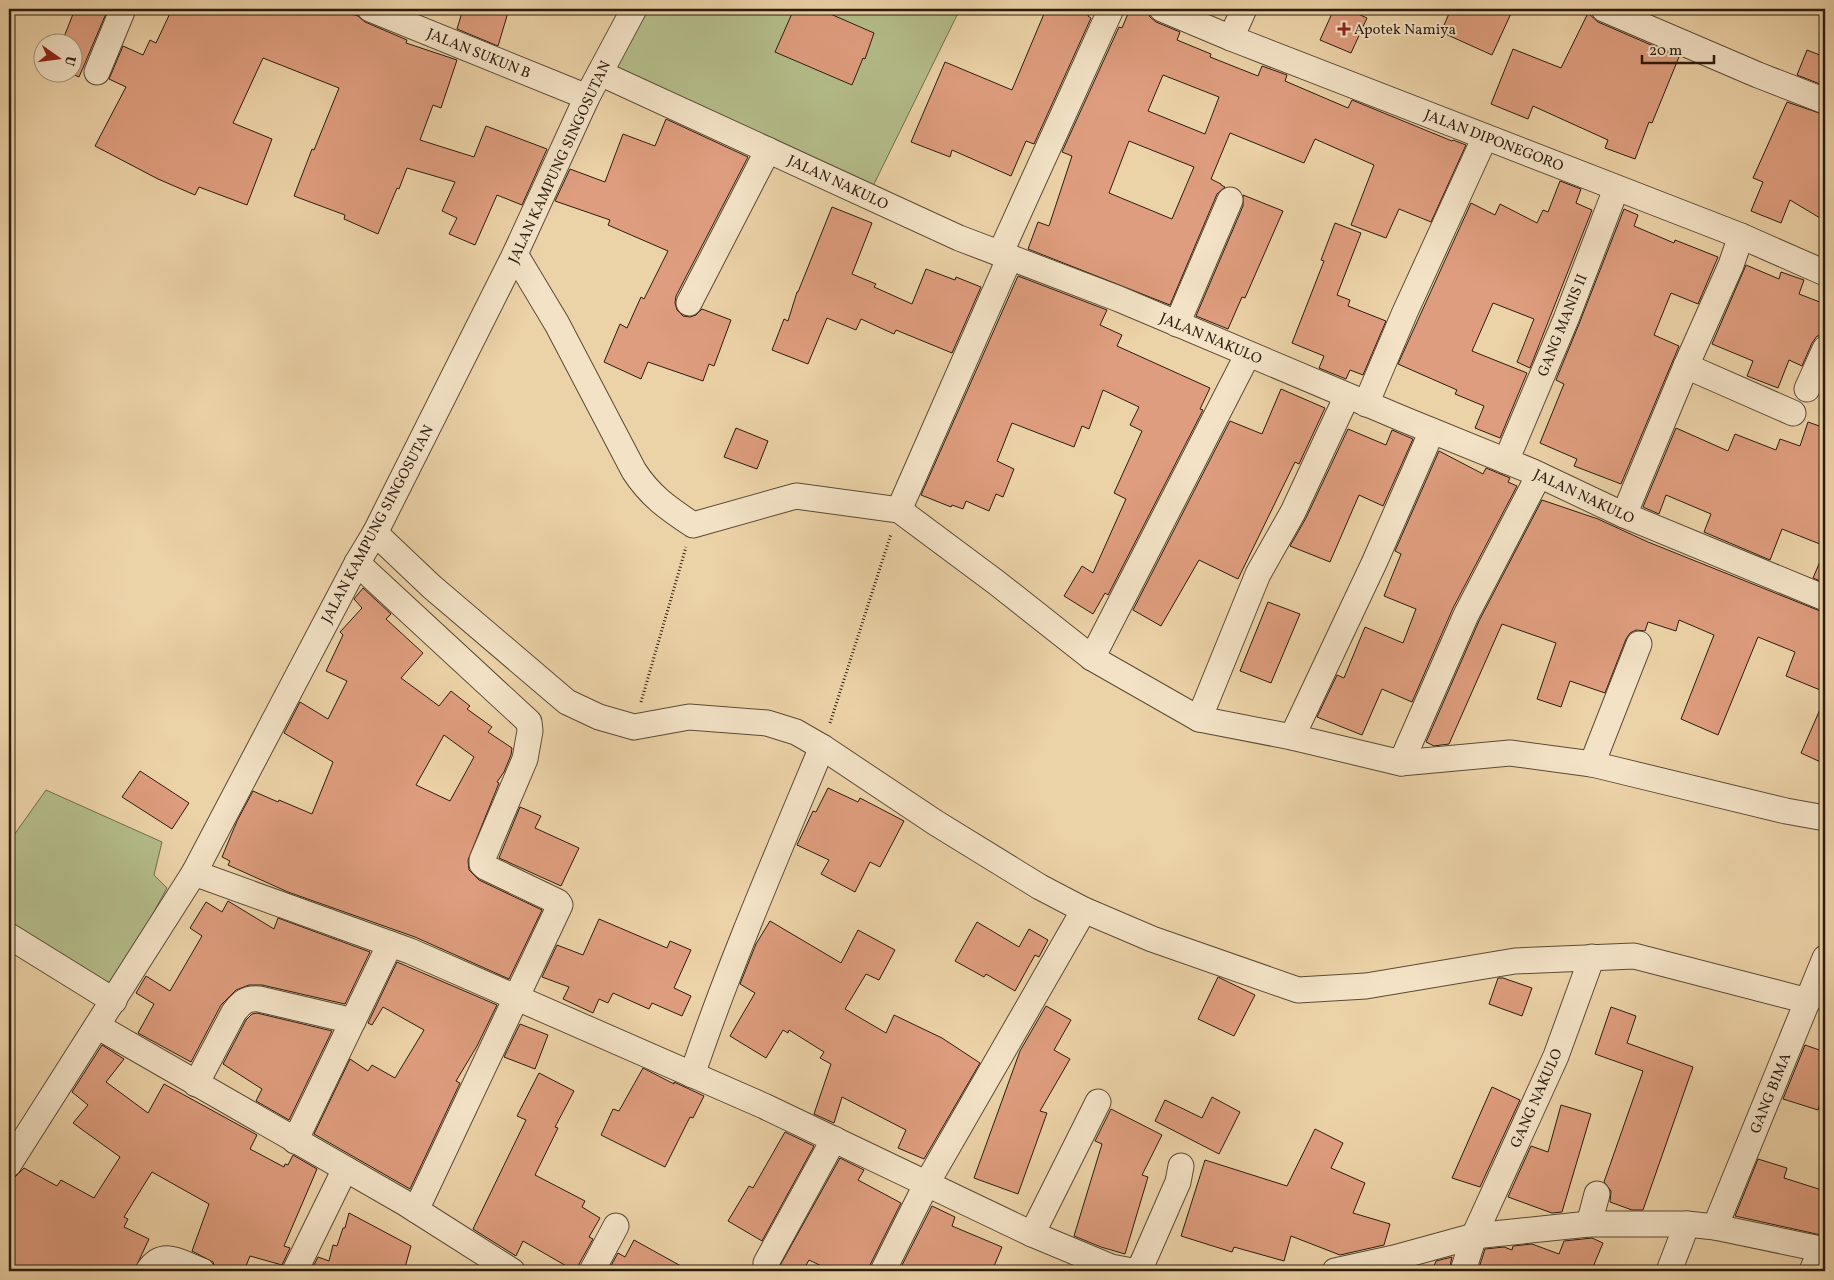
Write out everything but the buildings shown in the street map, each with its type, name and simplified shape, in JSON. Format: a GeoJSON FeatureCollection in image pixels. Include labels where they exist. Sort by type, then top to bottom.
{"type":"FeatureCollection","features":[{"type":"Feature","properties":{"kind":"street"},"geometry":{"type":"LineString","coordinates":[[97,72],[123,9]]}},
{"type":"Feature","properties":{"kind":"street","name":"JALAN KAMPUNG SINGOSUTAN"},"geometry":{"type":"LineString","coordinates":[[9,1164],[194,872],[357,563],[375,533],[515,254],[587,97],[634,9]]}},
{"type":"Feature","properties":{"kind":"street"},"geometry":{"type":"LineString","coordinates":[[899,510],[1110,9]]}},
{"type":"Feature","properties":{"kind":"street","name":"JALAN DIPONEGORO"},"geometry":{"type":"LineString","coordinates":[[1162,9],[1231,38],[1741,236],[1825,273]]}},
{"type":"Feature","properties":{"kind":"street"},"geometry":{"type":"LineString","coordinates":[[1231,38],[1244,9]]}},
{"type":"Feature","properties":{"kind":"street"},"geometry":{"type":"LineString","coordinates":[[1604,9],[1758,75],[1825,101]]}},
{"type":"Feature","properties":{"kind":"street","name":"JALAN SUKUN B"},"geometry":{"type":"LineString","coordinates":[[381,11],[587,97]]}},
{"type":"Feature","properties":{"kind":"street","name":"JALAN NAKULO"},"geometry":{"type":"LineString","coordinates":[[600,73],[959,238],[1177,324],[1506,461],[1624,515],[1825,598]]}},
{"type":"Feature","properties":{"kind":"street"},"geometry":{"type":"LineString","coordinates":[[1199,719],[1258,574],[1405,312],[1485,137]]}},
{"type":"Feature","properties":{"kind":"street"},"geometry":{"type":"LineString","coordinates":[[689,303],[768,150]]}},
{"type":"Feature","properties":{"kind":"street","name":"GANG MANIS II"},"geometry":{"type":"LineString","coordinates":[[1506,461],[1566,319],[1616,188]]}},
{"type":"Feature","properties":{"kind":"street"},"geometry":{"type":"LineString","coordinates":[[1177,324],[1230,200]]}},
{"type":"Feature","properties":{"kind":"street"},"geometry":{"type":"LineString","coordinates":[[1624,515],[1686,366],[1731,266],[1741,236]]}},
{"type":"Feature","properties":{"kind":"street"},"geometry":{"type":"LineString","coordinates":[[515,254],[557,324],[634,471],[645,488],[662,504],[693,525],[796,496],[899,510],[997,583],[1092,658],[1199,719],[1292,737],[1401,763],[1510,753],[1592,764],[1786,811],[1825,818]]}},
{"type":"Feature","properties":{"kind":"street"},"geometry":{"type":"LineString","coordinates":[[1807,389],[1825,349]]}},
{"type":"Feature","properties":{"kind":"street"},"geometry":{"type":"LineString","coordinates":[[1092,658],[1248,354]]}},
{"type":"Feature","properties":{"kind":"street"},"geometry":{"type":"LineString","coordinates":[[1686,366],[1793,413]]}},
{"type":"Feature","properties":{"kind":"street"},"geometry":{"type":"LineString","coordinates":[[1292,737],[1432,431]]}},
{"type":"Feature","properties":{"kind":"street"},"geometry":{"type":"LineString","coordinates":[[1401,763],[1466,615],[1539,475]]}},
{"type":"Feature","properties":{"kind":"street"},"geometry":{"type":"LineString","coordinates":[[375,533],[432,587],[568,702],[599,717],[634,727],[689,717],[767,723],[796,732],[822,747],[936,823],[1040,887],[1084,910],[1152,939],[1298,990],[1366,986],[1515,961],[1634,956],[1808,1001]]}},
{"type":"Feature","properties":{"kind":"street"},"geometry":{"type":"LineString","coordinates":[[357,563],[529,722],[530,731],[525,759],[482,860],[482,864],[558,902],[560,905],[416,1210]]}},
{"type":"Feature","properties":{"kind":"street"},"geometry":{"type":"LineString","coordinates":[[1592,764],[1639,644]]}},
{"type":"Feature","properties":{"kind":"street"},"geometry":{"type":"LineString","coordinates":[[692,1075],[728,973],[822,747]]}},
{"type":"Feature","properties":{"kind":"street"},"geometry":{"type":"LineString","coordinates":[[194,872],[390,944],[516,998],[834,1139],[1032,1234],[1117,1270]]}},
{"type":"Feature","properties":{"kind":"street"},"geometry":{"type":"LineString","coordinates":[[883,1271],[927,1183],[1084,910]]}},
{"type":"Feature","properties":{"kind":"street"},"geometry":{"type":"LineString","coordinates":[[9,936],[114,1001]]}},
{"type":"Feature","properties":{"kind":"street"},"geometry":{"type":"LineString","coordinates":[[296,1141],[390,944]]}},
{"type":"Feature","properties":{"kind":"street","name":"GANG NAKULO"},"geometry":{"type":"LineString","coordinates":[[1463,1271],[1474,1236],[1556,1056],[1592,957]]}},
{"type":"Feature","properties":{"kind":"street","name":"GANG BIMA"},"geometry":{"type":"LineString","coordinates":[[1715,1228],[1825,958]]}},
{"type":"Feature","properties":{"kind":"street"},"geometry":{"type":"LineString","coordinates":[[196,1084],[234,1012],[242,1002],[250,998],[353,1021]]}},
{"type":"Feature","properties":{"kind":"street"},"geometry":{"type":"LineString","coordinates":[[96,1026],[416,1210],[512,1271]]}},
{"type":"Feature","properties":{"kind":"street"},"geometry":{"type":"LineString","coordinates":[[1032,1234],[1098,1102]]}},
{"type":"Feature","properties":{"kind":"street"},"geometry":{"type":"LineString","coordinates":[[766,1263],[834,1139]]}},
{"type":"Feature","properties":{"kind":"street"},"geometry":{"type":"LineString","coordinates":[[1139,1271],[1178,1182],[1181,1166]]}},
{"type":"Feature","properties":{"kind":"street"},"geometry":{"type":"LineString","coordinates":[[295,1271],[345,1169]]}},
{"type":"Feature","properties":{"kind":"street"},"geometry":{"type":"LineString","coordinates":[[1589,1224],[1597,1194]]}},
{"type":"Feature","properties":{"kind":"street"},"geometry":{"type":"LineString","coordinates":[[1345,1270],[1474,1236],[1589,1224],[1687,1224],[1715,1228],[1820,1257]]}},
{"type":"Feature","properties":{"kind":"street"},"geometry":{"type":"LineString","coordinates":[[1668,1271],[1687,1224]]}},
{"type":"Feature","properties":{"kind":"street"},"geometry":{"type":"LineString","coordinates":[[592,1271],[616,1226]]}},
{"type":"Feature","properties":{"kind":"street"},"geometry":{"type":"LineString","coordinates":[[148,1271],[152,1264],[159,1259],[168,1258],[202,1271]]}},
{"type":"Feature","properties":{"kind":"path"},"geometry":{"type":"LineString","coordinates":[[822,747],[899,510]]}},
{"type":"Feature","properties":{"kind":"path"},"geometry":{"type":"LineString","coordinates":[[634,727],[693,525]]}},
{"type":"Feature","properties":{"kind":"green space"},"geometry":{"type":"Polygon","coordinates":[[[644,9],[960,9],[873,186],[613,69],[644,9]]]}},
{"type":"Feature","properties":{"kind":"green space"},"geometry":{"type":"Polygon","coordinates":[[[46,790],[162,842],[154,875],[167,888],[113,986],[9,924],[9,842],[46,790]]]}},
{"type":"Feature","properties":{"kind":"place","name":"Apotek Namiya"},"geometry":{"type":"Point","coordinates":[1344,29]}}]}
